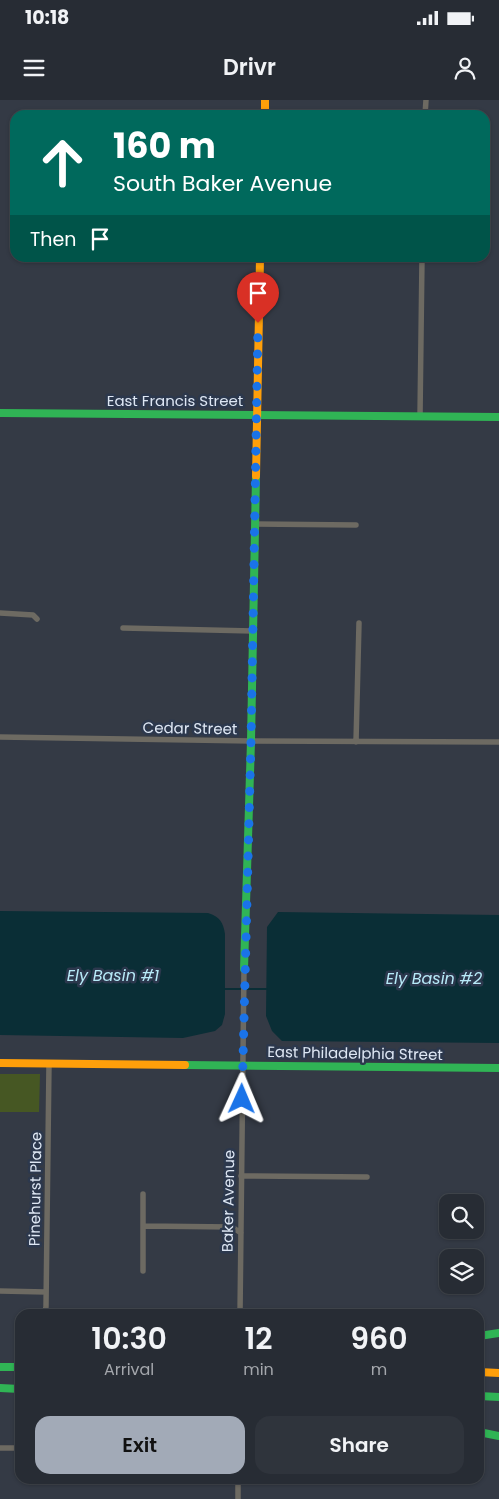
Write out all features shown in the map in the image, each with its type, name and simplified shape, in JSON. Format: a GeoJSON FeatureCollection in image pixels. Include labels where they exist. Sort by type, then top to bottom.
{"type":"FeatureCollection","features":[{"type":"Feature","properties":{"kind":"main road"},"geometry":{"type":"LineString","coordinates":[[244,969],[251,741],[260,262]]}},
{"type":"Feature","properties":{"kind":"main road","name":"East Francis Street"},"geometry":{"type":"LineString","coordinates":[[0,413],[499,417]]}},
{"type":"Feature","properties":{"kind":"main road","name":"East Philadelphia Street"},"geometry":{"type":"LineString","coordinates":[[0,1063],[499,1068]]}},
{"type":"Feature","properties":{"kind":"main road"},"geometry":{"type":"LineString","coordinates":[[484,1335],[499,1333]]}},
{"type":"Feature","properties":{"kind":"main road"},"geometry":{"type":"LineString","coordinates":[[0,1367],[15,1367]]}},
{"type":"Feature","properties":{"kind":"main road"},"geometry":{"type":"LineString","coordinates":[[484,1372],[499,1373]]}},
{"type":"Feature","properties":{"kind":"main road"},"geometry":{"type":"LineString","coordinates":[[0,1388],[15,1388]]}},
{"type":"Feature","properties":{"kind":"main road"},"geometry":{"type":"LineString","coordinates":[[484,1396],[499,1397]]}},
{"type":"Feature","properties":{"kind":"main road"},"geometry":{"type":"LineString","coordinates":[[484,1433],[499,1436]]}},
{"type":"Feature","properties":{"kind":"street"},"geometry":{"type":"LineString","coordinates":[[420,416],[422,262]]}},
{"type":"Feature","properties":{"kind":"street"},"geometry":{"type":"LineString","coordinates":[[255,524],[356,525]]}},
{"type":"Feature","properties":{"kind":"street"},"geometry":{"type":"LineString","coordinates":[[0,612],[33,615],[37,620]]}},
{"type":"Feature","properties":{"kind":"street"},"geometry":{"type":"LineString","coordinates":[[356,742],[359,623]]}},
{"type":"Feature","properties":{"kind":"street"},"geometry":{"type":"LineString","coordinates":[[124,628],[253,631]]}},
{"type":"Feature","properties":{"kind":"street","name":"Cedar Street"},"geometry":{"type":"LineString","coordinates":[[0,737],[499,742]]}},
{"type":"Feature","properties":{"kind":"street","name":"Baker Avenue"},"geometry":{"type":"LineString","coordinates":[[240,1309],[244,969]]}},
{"type":"Feature","properties":{"kind":"street","name":"Pinehurst Place"},"geometry":{"type":"LineString","coordinates":[[45,1309],[50,1064]]}},
{"type":"Feature","properties":{"kind":"street"},"geometry":{"type":"LineString","coordinates":[[241,1176],[367,1177]]}},
{"type":"Feature","properties":{"kind":"street"},"geometry":{"type":"LineString","coordinates":[[143,1194],[143,1272]]}},
{"type":"Feature","properties":{"kind":"street"},"geometry":{"type":"LineString","coordinates":[[143,1226],[232,1226],[240,1232]]}},
{"type":"Feature","properties":{"kind":"street"},"geometry":{"type":"LineString","coordinates":[[0,1291],[46,1292]]}},
{"type":"Feature","properties":{"kind":"street"},"geometry":{"type":"LineString","coordinates":[[0,1448],[15,1448]]}},
{"type":"Feature","properties":{"kind":"street"},"geometry":{"type":"LineString","coordinates":[[238,1484],[238,1499]]}},
{"type":"Feature","properties":{"kind":"green space"},"geometry":{"type":"Polygon","coordinates":[[[0,1074],[40,1074],[39,1112],[0,1112],[0,1074]]]}},
{"type":"Feature","properties":{"kind":"water","name":"Ely Basin #1"},"geometry":{"type":"Polygon","coordinates":[[[0,911],[208,913],[218,918],[225,934],[225,1014],[222,1025],[215,1031],[183,1038],[0,1035],[0,911]]]}},
{"type":"Feature","properties":{"kind":"water","name":"Ely Basin #2"},"geometry":{"type":"Polygon","coordinates":[[[278,912],[499,915],[499,1043],[282,1041],[272,1031],[266,1016],[267,927],[278,912]]]}},
{"type":"Feature","properties":{"kind":"waterway"},"geometry":{"type":"LineString","coordinates":[[225,989],[267,989]]}},
{"type":"Feature","properties":{"kind":"traffic: fast"},"geometry":{"type":"LineString","coordinates":[[0,413],[499,417]]}},
{"type":"Feature","properties":{"kind":"traffic: fast"},"geometry":{"type":"LineString","coordinates":[[244,969],[256,476]]}},
{"type":"Feature","properties":{"kind":"traffic: fast"},"geometry":{"type":"LineString","coordinates":[[185,1065],[499,1068]]}},
{"type":"Feature","properties":{"kind":"traffic: fast"},"geometry":{"type":"LineString","coordinates":[[484,1335],[499,1333]]}},
{"type":"Feature","properties":{"kind":"traffic: fast"},"geometry":{"type":"LineString","coordinates":[[0,1367],[15,1367]]}},
{"type":"Feature","properties":{"kind":"traffic: fast"},"geometry":{"type":"LineString","coordinates":[[0,1388],[15,1389]]}},
{"type":"Feature","properties":{"kind":"traffic: fast"},"geometry":{"type":"LineString","coordinates":[[484,1396],[499,1397]]}},
{"type":"Feature","properties":{"kind":"traffic: fast"},"geometry":{"type":"LineString","coordinates":[[484,1433],[499,1436]]}},
{"type":"Feature","properties":{"kind":"traffic: slow"},"geometry":{"type":"LineString","coordinates":[[265,100],[265,110]]}},
{"type":"Feature","properties":{"kind":"traffic: slow"},"geometry":{"type":"LineString","coordinates":[[256,476],[260,262]]}},
{"type":"Feature","properties":{"kind":"traffic: slow"},"geometry":{"type":"LineString","coordinates":[[0,1063],[185,1065]]}},
{"type":"Feature","properties":{"kind":"traffic: slow"},"geometry":{"type":"LineString","coordinates":[[484,1372],[499,1373]]}},
{"type":"Feature","properties":{"kind":"route"},"geometry":{"type":"LineString","coordinates":[[242,1099],[251,741],[258,323]]}}]}
